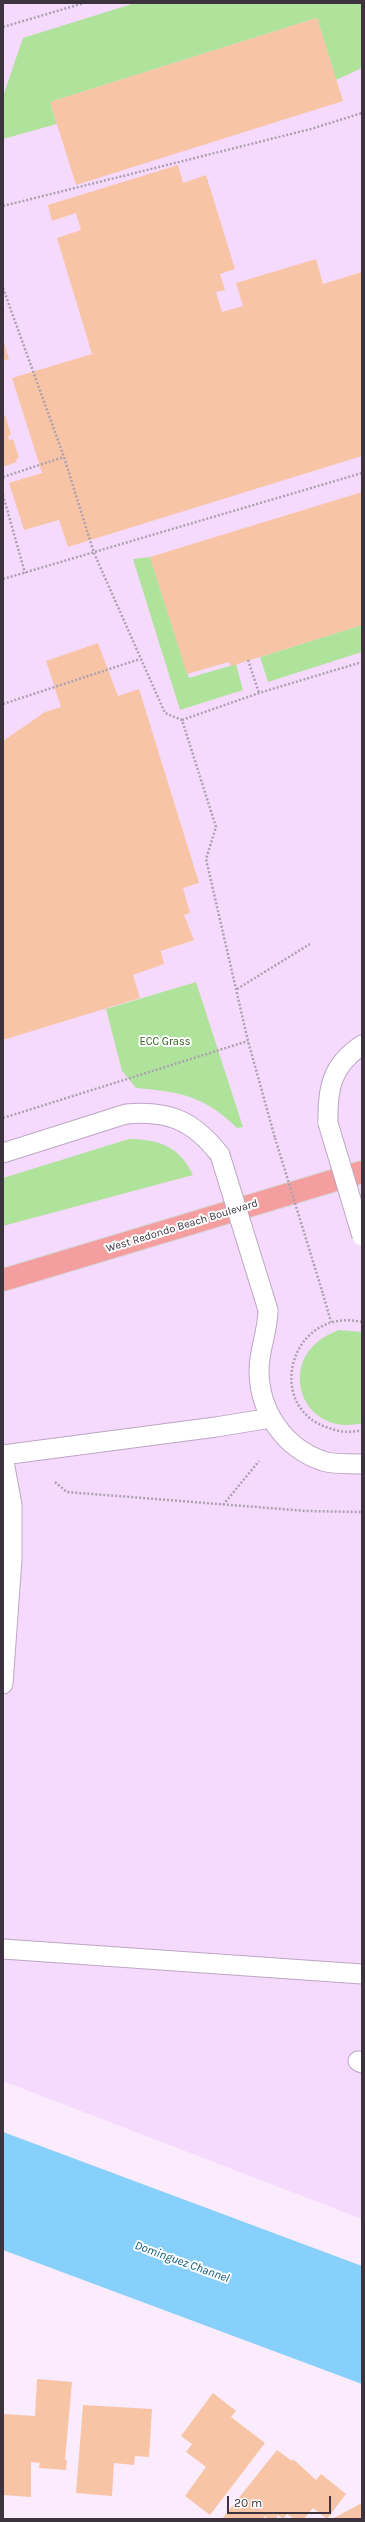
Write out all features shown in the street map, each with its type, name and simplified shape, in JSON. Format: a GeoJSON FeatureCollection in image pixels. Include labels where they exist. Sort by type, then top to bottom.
{"type":"FeatureCollection","features":[{"type":"Feature","properties":{"kind":"main road","name":"West Redondo Beach Boulevard"},"geometry":{"type":"LineString","coordinates":[[3,1280],[362,1172]]}},
{"type":"Feature","properties":{"kind":"lane"},"geometry":{"type":"LineString","coordinates":[[362,1045],[342,1060],[332,1080],[327,1102],[328,1123],[362,1236]]}},
{"type":"Feature","properties":{"kind":"lane"},"geometry":{"type":"LineString","coordinates":[[3,1153],[126,1114],[147,1112],[167,1115],[185,1122],[208,1140],[220,1155],[268,1310],[268,1328],[259,1370],[262,1394],[271,1418],[294,1447],[324,1462],[362,1464]]}},
{"type":"Feature","properties":{"kind":"lane"},"geometry":{"type":"LineString","coordinates":[[3,1684],[12,1560],[12,1504],[3,1455],[208,1428],[271,1418]]}},
{"type":"Feature","properties":{"kind":"lane"},"geometry":{"type":"LineString","coordinates":[[3,1949],[362,1974]]}},
{"type":"Feature","properties":{"kind":"path"},"geometry":{"type":"LineString","coordinates":[[3,27],[84,3]]}},
{"type":"Feature","properties":{"kind":"path"},"geometry":{"type":"LineString","coordinates":[[3,206],[311,130],[362,113]]}},
{"type":"Feature","properties":{"kind":"path"},"geometry":{"type":"LineString","coordinates":[[3,288],[64,458],[94,553],[165,713],[182,720],[259,693],[362,662]]}},
{"type":"Feature","properties":{"kind":"path"},"geometry":{"type":"LineString","coordinates":[[3,477],[64,458]]}},
{"type":"Feature","properties":{"kind":"path"},"geometry":{"type":"LineString","coordinates":[[3,579],[362,473]]}},
{"type":"Feature","properties":{"kind":"path"},"geometry":{"type":"LineString","coordinates":[[3,495],[25,573]]}},
{"type":"Feature","properties":{"kind":"path"},"geometry":{"type":"LineString","coordinates":[[3,704],[140,659]]}},
{"type":"Feature","properties":{"kind":"path"},"geometry":{"type":"LineString","coordinates":[[248,660],[259,693]]}},
{"type":"Feature","properties":{"kind":"path"},"geometry":{"type":"LineString","coordinates":[[182,720],[216,827],[206,859],[248,1040],[275,1138],[331,1322]]}},
{"type":"Feature","properties":{"kind":"path"},"geometry":{"type":"LineString","coordinates":[[237,989],[310,944]]}},
{"type":"Feature","properties":{"kind":"path"},"geometry":{"type":"LineString","coordinates":[[3,1118],[248,1040]]}},
{"type":"Feature","properties":{"kind":"path"},"geometry":{"type":"LineString","coordinates":[[362,1322],[351,1320],[331,1322],[316,1329],[304,1339],[295,1354],[291,1370],[292,1386],[297,1402],[307,1415],[322,1426],[339,1431],[362,1430]]}},
{"type":"Feature","properties":{"kind":"path"},"geometry":{"type":"LineString","coordinates":[[223,1505],[259,1460]]}},
{"type":"Feature","properties":{"kind":"path"},"geometry":{"type":"LineString","coordinates":[[55,1482],[67,1492],[223,1505],[362,1512]]}},
{"type":"Feature","properties":{"kind":"shaded area"},"geometry":{"type":"Polygon","coordinates":[[[3,3],[362,3],[362,2219],[3,2081],[3,3]]]}},
{"type":"Feature","properties":{"kind":"green space"},"geometry":{"type":"Polygon","coordinates":[[[135,3],[362,3],[362,68],[336,80],[317,18],[50,102],[57,124],[3,139],[3,96],[23,38],[135,3]]]}},
{"type":"Feature","properties":{"kind":"green space"},"geometry":{"type":"Polygon","coordinates":[[[150,557],[189,678],[236,664],[243,690],[180,710],[133,559],[150,557]]]}},
{"type":"Feature","properties":{"kind":"green space"},"geometry":{"type":"Polygon","coordinates":[[[362,625],[362,652],[268,682],[260,657],[362,625]]]}},
{"type":"Feature","properties":{"kind":"green space","name":"ECC Grass"},"geometry":{"type":"Polygon","coordinates":[[[196,982],[243,1127],[237,1128],[225,1117],[202,1102],[166,1091],[136,1088],[122,1071],[106,1009],[196,982]]]}},
{"type":"Feature","properties":{"kind":"green space"},"geometry":{"type":"Polygon","coordinates":[[[129,1139],[140,1139],[167,1146],[182,1158],[188,1165],[193,1175],[3,1226],[3,1178],[129,1139]]]}},
{"type":"Feature","properties":{"kind":"green space"},"geometry":{"type":"Polygon","coordinates":[[[339,1330],[362,1332],[362,1423],[340,1425],[323,1419],[310,1407],[302,1392],[300,1374],[305,1357],[318,1342],[339,1330]]]}},
{"type":"Feature","properties":{"kind":"water","name":"Dominguez Channel"},"geometry":{"type":"Polygon","coordinates":[[[3,2132],[362,2266],[362,2384],[3,2250],[3,2132]]]}},
{"type":"Feature","properties":{"kind":"building"},"geometry":{"type":"Polygon","coordinates":[[[317,18],[343,101],[76,185],[50,102],[317,18]]]}},
{"type":"Feature","properties":{"kind":"building"},"geometry":{"type":"Polygon","coordinates":[[[178,165],[183,183],[206,175],[235,269],[220,274],[225,290],[216,292],[222,312],[243,306],[236,283],[316,259],[323,284],[362,272],[362,456],[68,547],[59,520],[24,530],[9,483],[42,473],[12,378],[92,354],[57,238],[81,230],[76,213],[52,221],[48,205],[178,165]]]}},
{"type":"Feature","properties":{"kind":"building"},"geometry":{"type":"Polygon","coordinates":[[[3,339],[9,359],[3,361],[3,339]]]}},
{"type":"Feature","properties":{"kind":"building"},"geometry":{"type":"Polygon","coordinates":[[[5,415],[11,435],[8,436],[9,440],[13,439],[19,458],[16,459],[17,462],[3,467],[3,416],[5,415]]]}},
{"type":"Feature","properties":{"kind":"building"},"geometry":{"type":"Polygon","coordinates":[[[362,492],[362,625],[231,666],[229,662],[187,674],[150,557],[362,492]]]}},
{"type":"Feature","properties":{"kind":"building"},"geometry":{"type":"Polygon","coordinates":[[[98,643],[118,696],[139,689],[199,883],[183,888],[190,913],[184,915],[194,940],[161,951],[164,964],[133,975],[140,998],[3,1040],[3,741],[45,712],[61,707],[46,661],[98,643]]]}},
{"type":"Feature","properties":{"kind":"building"},"geometry":{"type":"Polygon","coordinates":[[[37,2379],[72,2382],[65,2460],[67,2460],[66,2470],[39,2468],[40,2463],[31,2462],[31,2497],[3,2495],[3,2414],[35,2416],[37,2379]]]}},
{"type":"Feature","properties":{"kind":"building"},"geometry":{"type":"Polygon","coordinates":[[[213,2393],[236,2411],[231,2417],[265,2443],[210,2515],[185,2496],[206,2467],[186,2452],[192,2444],[181,2436],[213,2393]]]}},
{"type":"Feature","properties":{"kind":"building"},"geometry":{"type":"Polygon","coordinates":[[[83,2405],[152,2409],[149,2457],[135,2456],[134,2465],[114,2463],[112,2496],[76,2493],[83,2405]]]}},
{"type":"Feature","properties":{"kind":"building"},"geometry":{"type":"Polygon","coordinates":[[[277,2450],[292,2461],[293,2459],[316,2480],[321,2474],[346,2494],[327,2519],[313,2508],[304,2519],[294,2519],[287,2514],[283,2519],[278,2515],[276,2519],[268,2519],[265,2516],[262,2519],[222,2519],[277,2450]]]}},
{"type":"Feature","properties":{"kind":"building"},"geometry":{"type":"Polygon","coordinates":[[[362,2503],[362,2519],[332,2519],[362,2503]]]}}]}
